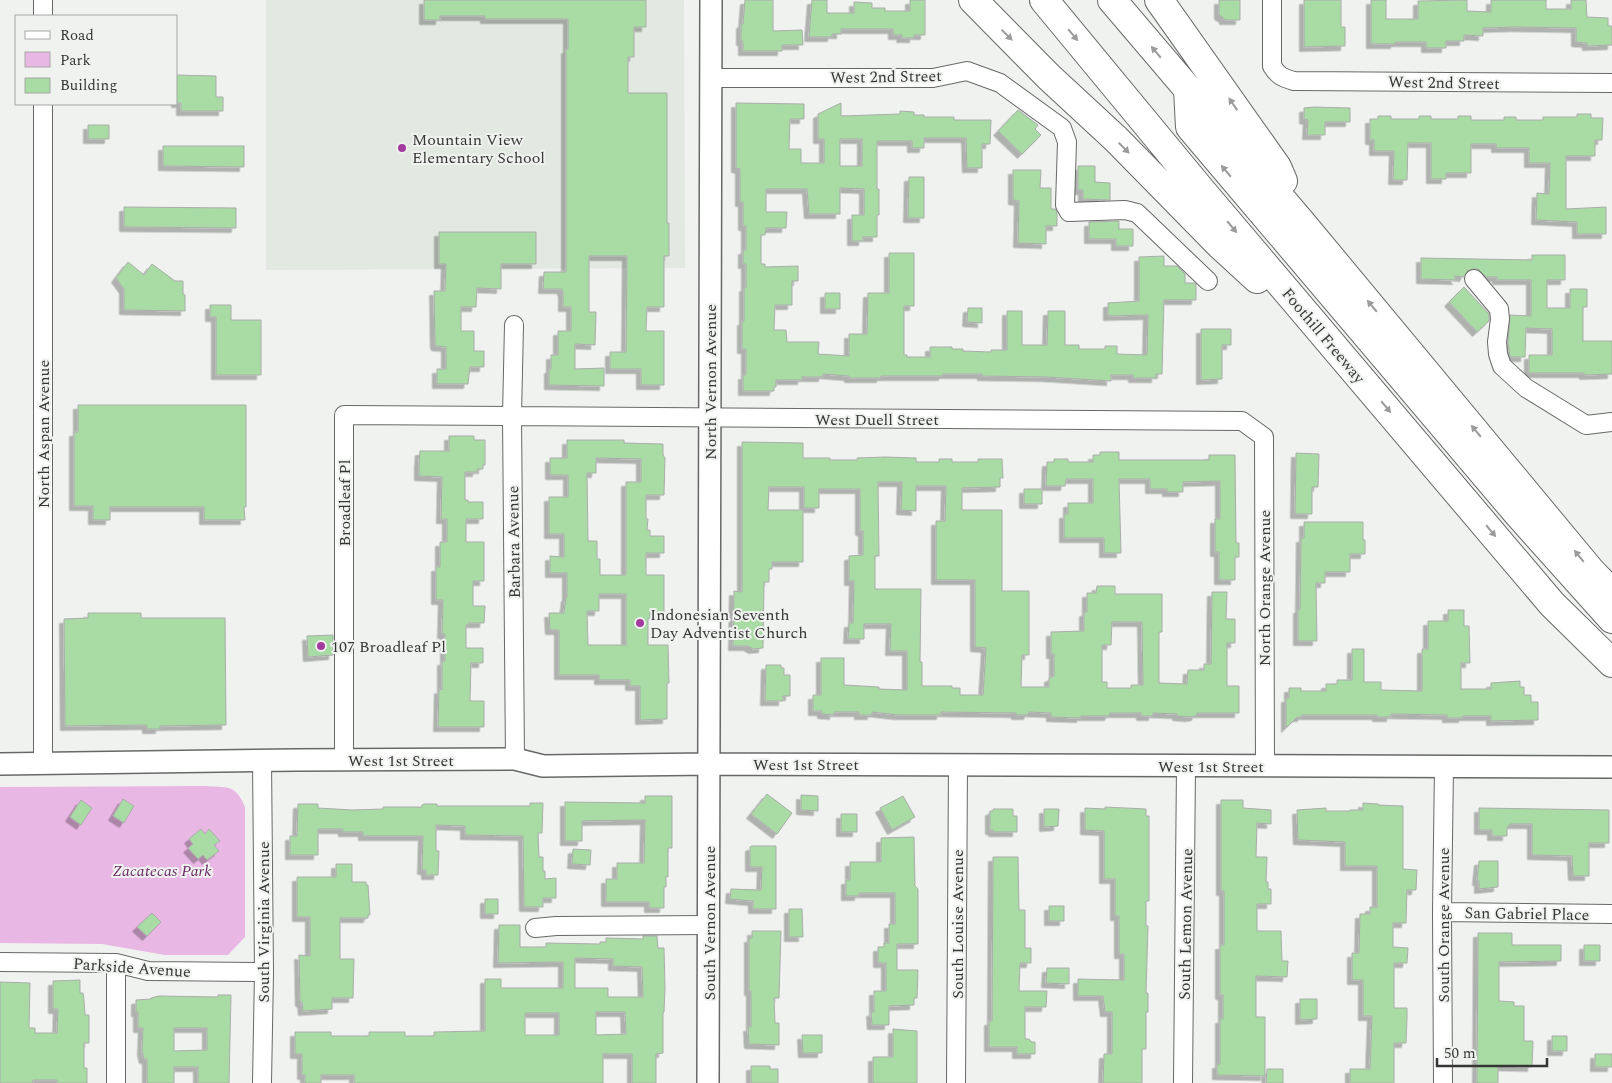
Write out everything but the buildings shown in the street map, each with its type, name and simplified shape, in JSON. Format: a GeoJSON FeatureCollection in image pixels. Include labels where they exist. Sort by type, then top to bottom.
{"type":"FeatureCollection","features":[{"type":"Feature","properties":{"kind":"highway"},"geometry":{"type":"LineString","coordinates":[[973,0],[1049,77],[1116,139],[1220,245],[1354,370]]}},
{"type":"Feature","properties":{"kind":"highway","name":"Foothill Freeway"},"geometry":{"type":"LineString","coordinates":[[1044,0],[1201,190],[1552,604],[1612,663]]}},
{"type":"Feature","properties":{"kind":"highway"},"geometry":{"type":"LineString","coordinates":[[1112,0],[1301,222],[1590,570],[1612,593]]}},
{"type":"Feature","properties":{"kind":"highway"},"geometry":{"type":"LineString","coordinates":[[1159,0],[1277,167],[1301,222]]}},
{"type":"Feature","properties":{"kind":"highway"},"geometry":{"type":"LineString","coordinates":[[1188,89],[1190,127],[1518,514],[1612,619]]}},
{"type":"Feature","properties":{"kind":"highway"},"geometry":{"type":"LineString","coordinates":[[1201,190],[1230,195],[1506,519],[1612,636]]}},
{"type":"Feature","properties":{"kind":"street"},"geometry":{"type":"LineString","coordinates":[[43,0],[43,15]]}},
{"type":"Feature","properties":{"kind":"street","name":"North Vernon Avenue"},"geometry":{"type":"LineString","coordinates":[[710,0],[710,764]]}},
{"type":"Feature","properties":{"kind":"street","name":"West 2nd Street"},"geometry":{"type":"LineString","coordinates":[[1272,0],[1272,66],[1277,74],[1285,79],[1612,83]]}},
{"type":"Feature","properties":{"kind":"street","name":"West 2nd Street"},"geometry":{"type":"LineString","coordinates":[[711,78],[933,78],[967,71],[1000,83],[1062,128],[1067,142],[1065,205],[1069,212],[1125,210],[1137,213],[1208,281]]}},
{"type":"Feature","properties":{"kind":"street","name":"North Aspan Avenue"},"geometry":{"type":"LineString","coordinates":[[43,105],[43,764]]}},
{"type":"Feature","properties":{"kind":"street"},"geometry":{"type":"LineString","coordinates":[[1474,279],[1499,309],[1500,319],[1497,342],[1502,366],[1526,388],[1586,425],[1612,422]]}},
{"type":"Feature","properties":{"kind":"street","name":"Barbara Avenue"},"geometry":{"type":"LineString","coordinates":[[514,325],[512,416],[515,759]]}},
{"type":"Feature","properties":{"kind":"street","name":"Broadleaf Pl"},"geometry":{"type":"LineString","coordinates":[[344,760],[344,415],[512,416]]}},
{"type":"Feature","properties":{"kind":"street","name":"West Duell Street"},"geometry":{"type":"LineString","coordinates":[[512,416],[1242,421]]}},
{"type":"Feature","properties":{"kind":"street","name":"North Orange Avenue"},"geometry":{"type":"LineString","coordinates":[[1242,421],[1264,437],[1265,766]]}},
{"type":"Feature","properties":{"kind":"street","name":"West 1st Street"},"geometry":{"type":"LineString","coordinates":[[0,764],[515,759],[542,766],[710,764],[1612,767]]}},
{"type":"Feature","properties":{"kind":"street","name":"South Virginia Avenue"},"geometry":{"type":"LineString","coordinates":[[262,760],[264,972],[262,1083]]}},
{"type":"Feature","properties":{"kind":"street","name":"South Vernon Avenue"},"geometry":{"type":"LineString","coordinates":[[708,1083],[710,764]]}},
{"type":"Feature","properties":{"kind":"street","name":"South Louise Avenue"},"geometry":{"type":"LineString","coordinates":[[956,1083],[958,765]]}},
{"type":"Feature","properties":{"kind":"street","name":"South Lemon Avenue"},"geometry":{"type":"LineString","coordinates":[[1183,1083],[1186,766]]}},
{"type":"Feature","properties":{"kind":"street","name":"South Orange Avenue"},"geometry":{"type":"LineString","coordinates":[[1443,1083],[1442,912],[1444,766]]}},
{"type":"Feature","properties":{"kind":"street","name":"San Gabriel Place"},"geometry":{"type":"LineString","coordinates":[[1442,912],[1612,914]]}},
{"type":"Feature","properties":{"kind":"street"},"geometry":{"type":"LineString","coordinates":[[535,928],[556,926],[709,926]]}},
{"type":"Feature","properties":{"kind":"street","name":"Parkside Avenue"},"geometry":{"type":"LineString","coordinates":[[0,962],[116,962],[148,971],[264,972]]}},
{"type":"Feature","properties":{"kind":"street"},"geometry":{"type":"LineString","coordinates":[[116,962],[116,1083]]}},
{"type":"Feature","properties":{"kind":"shaded area"},"geometry":{"type":"Polygon","coordinates":[[[266,0],[684,0],[685,268],[266,270],[266,0]]]}},
{"type":"Feature","properties":{"kind":"green space","name":"Zacatecas Park"},"geometry":{"type":"Polygon","coordinates":[[[0,787],[224,787],[234,790],[245,807],[245,937],[228,955],[165,955],[102,944],[0,943],[0,787]]]}},
{"type":"Feature","properties":{"kind":"place","name":"Mountain View Elementary School"},"geometry":{"type":"Point","coordinates":[402,148]}},
{"type":"Feature","properties":{"kind":"place","name":"Indonesian Seventh Day Adventist Church"},"geometry":{"type":"Point","coordinates":[640,623]}},
{"type":"Feature","properties":{"kind":"place","name":"107 Broadleaf Pl"},"geometry":{"type":"Point","coordinates":[321,646]}}]}
